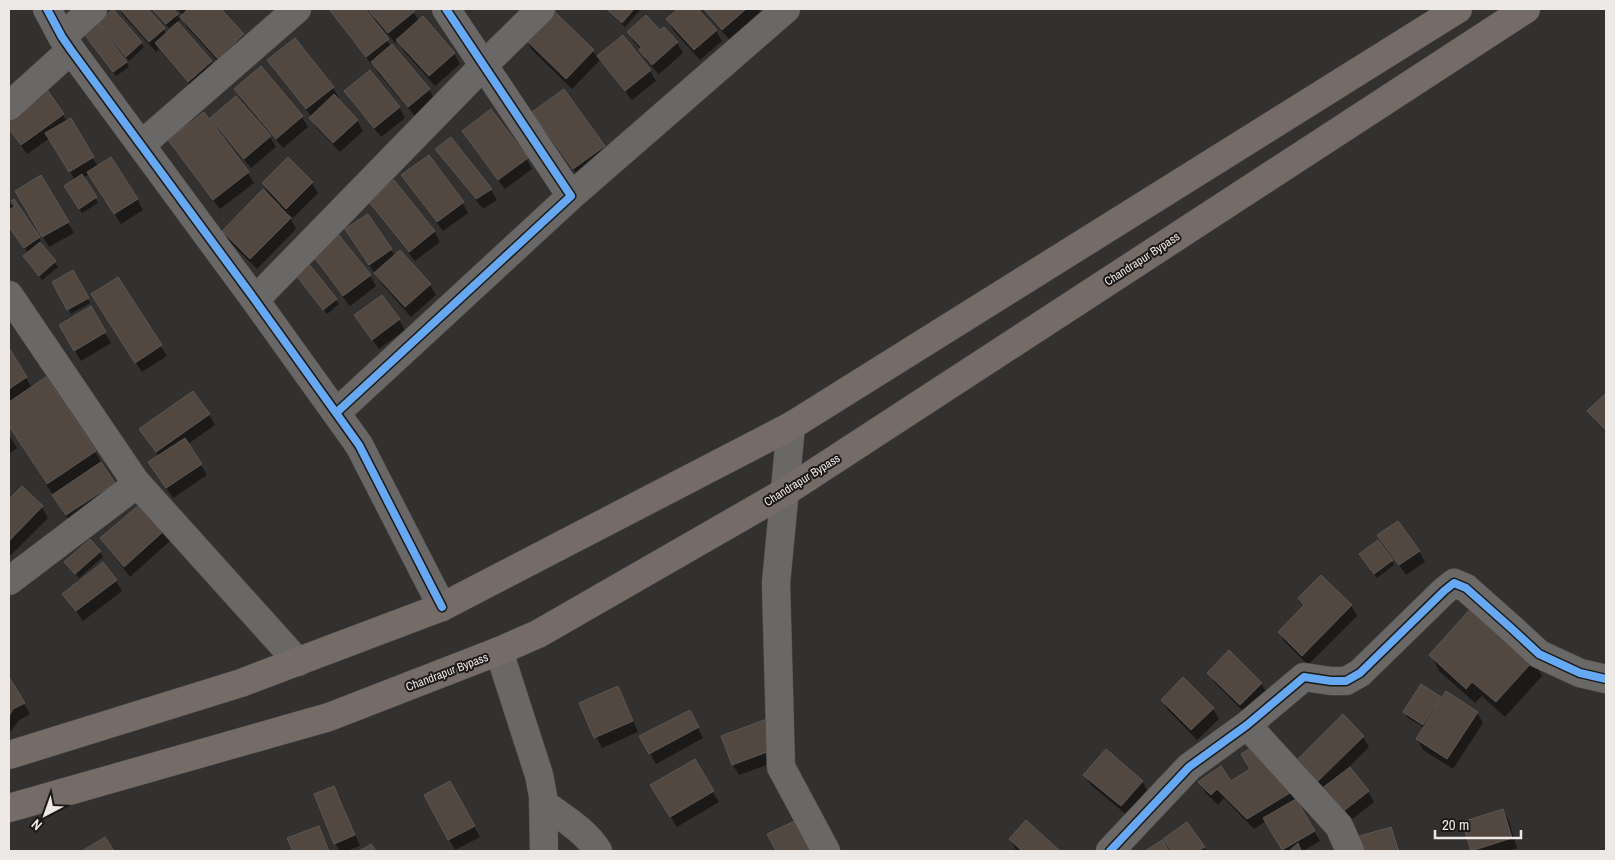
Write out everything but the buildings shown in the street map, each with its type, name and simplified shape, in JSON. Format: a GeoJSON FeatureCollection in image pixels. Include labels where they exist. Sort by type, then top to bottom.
{"type":"FeatureCollection","features":[{"type":"Feature","properties":{"kind":"highway"},"geometry":{"type":"LineString","coordinates":[[9,755],[241,683],[442,607],[791,426],[1458,9]]}},
{"type":"Feature","properties":{"kind":"highway","name":"Chandrapur Bypass"},"geometry":{"type":"LineString","coordinates":[[9,808],[328,717],[538,634],[785,492],[1526,9]]}},
{"type":"Feature","properties":{"kind":"street"},"geometry":{"type":"LineString","coordinates":[[47,9],[67,44],[359,445],[442,607]]}},
{"type":"Feature","properties":{"kind":"street"},"geometry":{"type":"LineString","coordinates":[[9,106],[67,44],[93,9]]}},
{"type":"Feature","properties":{"kind":"street"},"geometry":{"type":"LineString","coordinates":[[141,145],[297,9]]}},
{"type":"Feature","properties":{"kind":"street"},"geometry":{"type":"LineString","coordinates":[[446,9],[571,196]]}},
{"type":"Feature","properties":{"kind":"street"},"geometry":{"type":"LineString","coordinates":[[255,300],[484,65],[542,9]]}},
{"type":"Feature","properties":{"kind":"street"},"geometry":{"type":"LineString","coordinates":[[336,413],[571,196],[786,9]]}},
{"type":"Feature","properties":{"kind":"street"},"geometry":{"type":"LineString","coordinates":[[14,314],[137,484],[298,662]]}},
{"type":"Feature","properties":{"kind":"street"},"geometry":{"type":"LineString","coordinates":[[791,426],[776,583],[781,767],[826,851]]}},
{"type":"Feature","properties":{"kind":"street"},"geometry":{"type":"LineString","coordinates":[[9,581],[137,484]]}},
{"type":"Feature","properties":{"kind":"street"},"geometry":{"type":"LineString","coordinates":[[1110,851],[1189,767],[1248,725],[1304,677],[1346,681],[1360,673],[1454,583],[1466,588],[1539,654],[1580,673],[1606,679]]}},
{"type":"Feature","properties":{"kind":"street"},"geometry":{"type":"LineString","coordinates":[[499,651],[539,775],[544,803],[544,851]]}},
{"type":"Feature","properties":{"kind":"street"},"geometry":{"type":"LineString","coordinates":[[1248,725],[1339,826],[1350,851]]}},
{"type":"Feature","properties":{"kind":"street"},"geometry":{"type":"LineString","coordinates":[[544,803],[586,836],[598,851]]}},
{"type":"Feature","properties":{"kind":"cycle path"},"geometry":{"type":"LineString","coordinates":[[47,9],[71,50],[359,445],[442,607]]}},
{"type":"Feature","properties":{"kind":"cycle path"},"geometry":{"type":"LineString","coordinates":[[336,413],[571,196],[446,9]]}},
{"type":"Feature","properties":{"kind":"cycle path"},"geometry":{"type":"LineString","coordinates":[[1110,851],[1189,767],[1247,725],[1304,677],[1346,681],[1360,673],[1454,583],[1466,588],[1539,654],[1580,673],[1606,679]]}}]}
